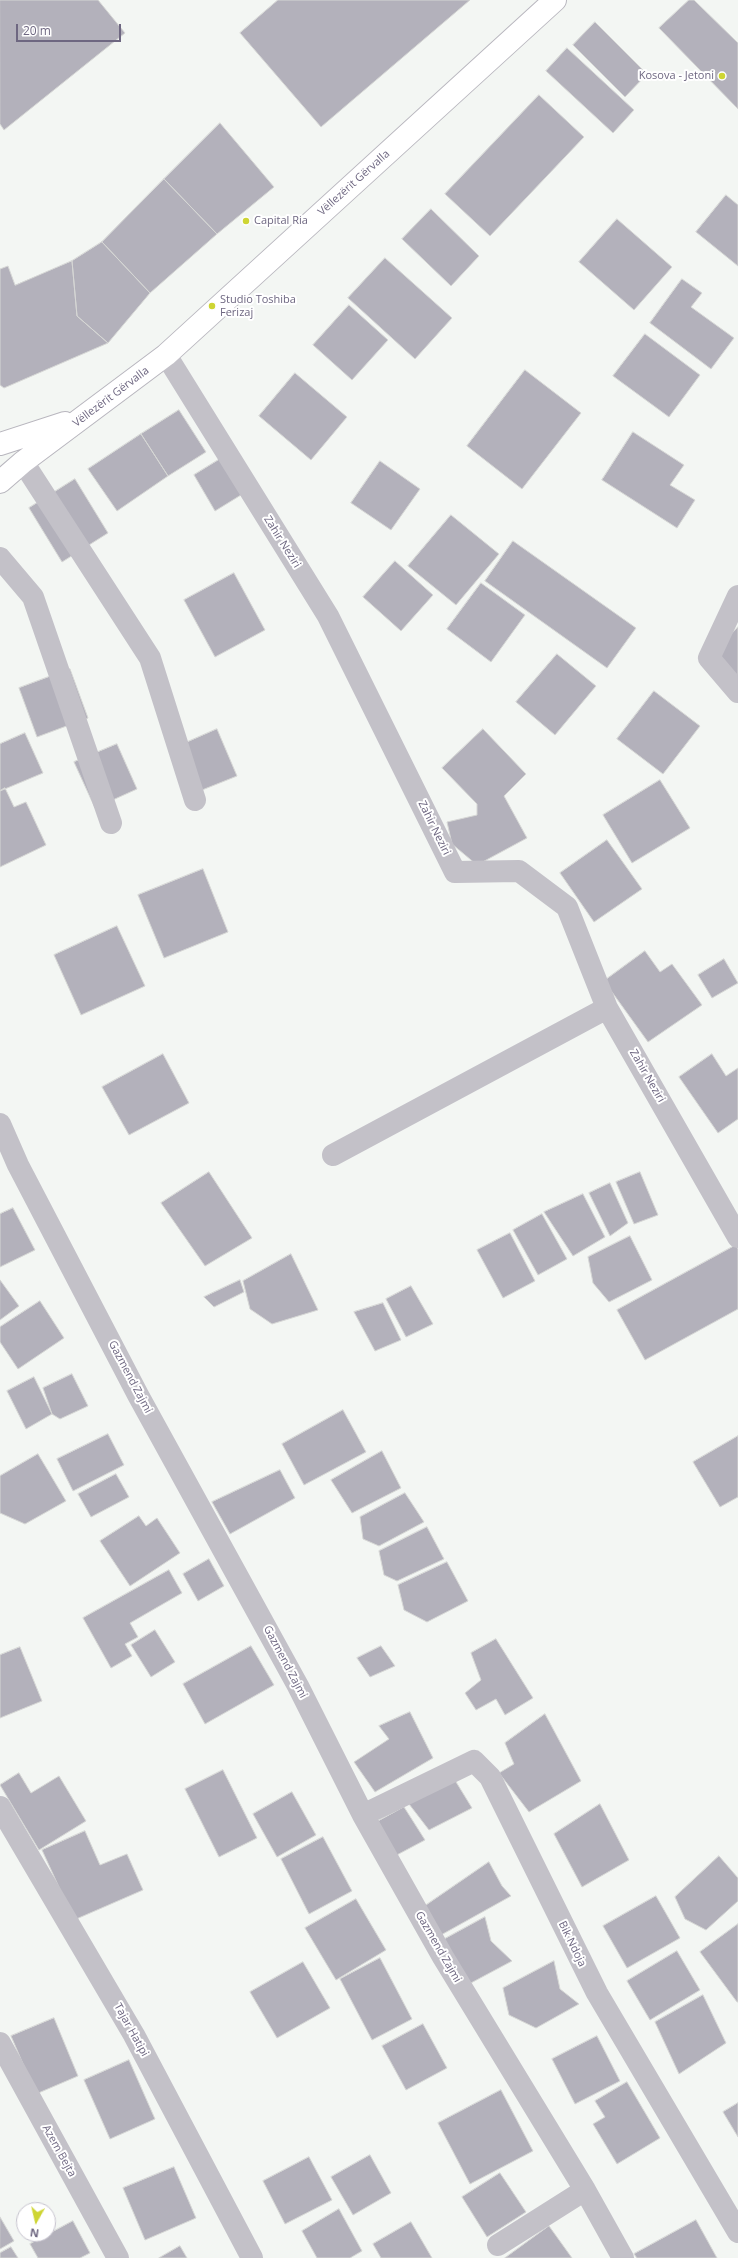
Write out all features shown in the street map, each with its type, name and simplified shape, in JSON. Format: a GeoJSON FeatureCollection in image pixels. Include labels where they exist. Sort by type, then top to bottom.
{"type":"FeatureCollection","features":[{"type":"Feature","properties":{"kind":"street","name":"Vëllezërit Gërvalla"},"geometry":{"type":"LineString","coordinates":[[0,482],[23,462],[166,355],[555,0]]}},
{"type":"Feature","properties":{"kind":"street","name":"Zahir Neziri"},"geometry":{"type":"LineString","coordinates":[[166,355],[328,616],[455,872],[519,871],[567,907],[607,1008],[738,1237]]}},
{"type":"Feature","properties":{"kind":"street"},"geometry":{"type":"LineString","coordinates":[[0,444],[84,417]]}},
{"type":"Feature","properties":{"kind":"street"},"geometry":{"type":"LineString","coordinates":[[23,462],[150,658],[195,800]]}},
{"type":"Feature","properties":{"kind":"street"},"geometry":{"type":"LineString","coordinates":[[0,558],[33,597],[111,823]]}},
{"type":"Feature","properties":{"kind":"street"},"geometry":{"type":"LineString","coordinates":[[738,596],[709,658],[738,692]]}},
{"type":"Feature","properties":{"kind":"street"},"geometry":{"type":"LineString","coordinates":[[333,1155],[607,1008]]}},
{"type":"Feature","properties":{"kind":"street","name":"Gazmend Zajmi"},"geometry":{"type":"LineString","coordinates":[[0,1124],[18,1165],[138,1394],[298,1686],[363,1815],[443,1957],[585,2190],[623,2258]]}},
{"type":"Feature","properties":{"kind":"street","name":"Bik Ndoja"},"geometry":{"type":"LineString","coordinates":[[363,1815],[474,1761],[490,1777],[597,1993],[738,2232]]}},
{"type":"Feature","properties":{"kind":"street","name":"Tajar Hatipi"},"geometry":{"type":"LineString","coordinates":[[0,1807],[134,2035],[252,2258]]}},
{"type":"Feature","properties":{"kind":"street","name":"Azem Bejta"},"geometry":{"type":"LineString","coordinates":[[0,2043],[118,2258]]}},
{"type":"Feature","properties":{"kind":"street"},"geometry":{"type":"LineString","coordinates":[[498,2245],[585,2190]]}},
{"type":"Feature","properties":{"kind":"building"},"geometry":{"type":"Polygon","coordinates":[[[0,0],[98,0],[125,33],[4,130],[0,124],[0,0]]]}},
{"type":"Feature","properties":{"kind":"building"},"geometry":{"type":"Polygon","coordinates":[[[278,0],[470,0],[321,127],[240,33],[278,0]]]}},
{"type":"Feature","properties":{"kind":"building","name":"Kosova - Jetoni"},"geometry":{"type":"Polygon","coordinates":[[[689,0],[694,0],[738,43],[738,109],[659,28],[689,0]]]}},
{"type":"Feature","properties":{"kind":"building"},"geometry":{"type":"Polygon","coordinates":[[[595,22],[647,74],[625,97],[573,45],[595,22]]]}},
{"type":"Feature","properties":{"kind":"building"},"geometry":{"type":"Polygon","coordinates":[[[567,48],[634,110],[613,133],[546,71],[567,48]]]}},
{"type":"Feature","properties":{"kind":"building"},"geometry":{"type":"Polygon","coordinates":[[[539,95],[584,137],[490,236],[445,194],[539,95]]]}},
{"type":"Feature","properties":{"kind":"building"},"geometry":{"type":"Polygon","coordinates":[[[220,123],[274,187],[217,234],[164,179],[220,123]]]}},
{"type":"Feature","properties":{"kind":"building"},"geometry":{"type":"Polygon","coordinates":[[[164,179],[217,234],[150,293],[102,242],[164,179]]]}},
{"type":"Feature","properties":{"kind":"building"},"geometry":{"type":"Polygon","coordinates":[[[726,195],[738,205],[738,266],[696,232],[726,195]]]}},
{"type":"Feature","properties":{"kind":"building"},"geometry":{"type":"Polygon","coordinates":[[[431,209],[479,256],[451,286],[402,239],[431,209]]]}},
{"type":"Feature","properties":{"kind":"building"},"geometry":{"type":"Polygon","coordinates":[[[617,219],[672,267],[634,310],[579,262],[617,219]]]}},
{"type":"Feature","properties":{"kind":"building"},"geometry":{"type":"Polygon","coordinates":[[[102,242],[150,293],[108,343],[77,316],[72,261],[102,242]]]}},
{"type":"Feature","properties":{"kind":"building"},"geometry":{"type":"Polygon","coordinates":[[[385,258],[452,318],[415,359],[348,298],[385,258]]]}},
{"type":"Feature","properties":{"kind":"building"},"geometry":{"type":"Polygon","coordinates":[[[72,261],[77,316],[108,343],[4,388],[0,385],[0,269],[8,266],[15,285],[72,261]]]}},
{"type":"Feature","properties":{"kind":"building"},"geometry":{"type":"Polygon","coordinates":[[[682,279],[702,293],[691,307],[734,338],[711,369],[650,323],[682,279]]]}},
{"type":"Feature","properties":{"kind":"building"},"geometry":{"type":"Polygon","coordinates":[[[349,305],[388,340],[352,380],[313,345],[349,305]]]}},
{"type":"Feature","properties":{"kind":"building"},"geometry":{"type":"Polygon","coordinates":[[[645,334],[700,375],[669,417],[613,376],[645,334]]]}},
{"type":"Feature","properties":{"kind":"building"},"geometry":{"type":"Polygon","coordinates":[[[525,370],[581,413],[522,489],[467,446],[525,370]]]}},
{"type":"Feature","properties":{"kind":"building"},"geometry":{"type":"Polygon","coordinates":[[[295,373],[347,417],[311,460],[259,416],[295,373]]]}},
{"type":"Feature","properties":{"kind":"building"},"geometry":{"type":"Polygon","coordinates":[[[179,410],[206,452],[168,476],[141,434],[179,410]]]}},
{"type":"Feature","properties":{"kind":"building"},"geometry":{"type":"Polygon","coordinates":[[[633,432],[684,465],[670,485],[695,500],[677,528],[602,480],[633,432]]]}},
{"type":"Feature","properties":{"kind":"building"},"geometry":{"type":"Polygon","coordinates":[[[141,434],[168,476],[117,511],[88,469],[141,434]]]}},
{"type":"Feature","properties":{"kind":"building"},"geometry":{"type":"Polygon","coordinates":[[[220,459],[241,495],[215,511],[194,475],[220,459]]]}},
{"type":"Feature","properties":{"kind":"building"},"geometry":{"type":"Polygon","coordinates":[[[380,461],[420,489],[391,530],[351,503],[380,461]]]}},
{"type":"Feature","properties":{"kind":"building"},"geometry":{"type":"Polygon","coordinates":[[[75,479],[108,533],[62,562],[29,508],[75,479]]]}},
{"type":"Feature","properties":{"kind":"building"},"geometry":{"type":"Polygon","coordinates":[[[451,515],[499,554],[456,605],[408,566],[451,515]]]}},
{"type":"Feature","properties":{"kind":"building"},"geometry":{"type":"Polygon","coordinates":[[[513,541],[636,628],[607,668],[485,581],[513,541]]]}},
{"type":"Feature","properties":{"kind":"building"},"geometry":{"type":"Polygon","coordinates":[[[395,561],[433,595],[401,631],[363,597],[395,561]]]}},
{"type":"Feature","properties":{"kind":"building"},"geometry":{"type":"Polygon","coordinates":[[[234,573],[265,630],[215,657],[184,600],[234,573]]]}},
{"type":"Feature","properties":{"kind":"building"},"geometry":{"type":"Polygon","coordinates":[[[481,583],[525,615],[491,662],[447,629],[481,583]]]}},
{"type":"Feature","properties":{"kind":"building"},"geometry":{"type":"Polygon","coordinates":[[[738,627],[738,678],[712,655],[738,627]]]}},
{"type":"Feature","properties":{"kind":"building"},"geometry":{"type":"Polygon","coordinates":[[[557,654],[596,686],[555,735],[516,702],[557,654]]]}},
{"type":"Feature","properties":{"kind":"building"},"geometry":{"type":"Polygon","coordinates":[[[70,669],[88,718],[37,737],[19,688],[70,669]]]}},
{"type":"Feature","properties":{"kind":"building"},"geometry":{"type":"Polygon","coordinates":[[[654,691],[700,726],[663,774],[617,739],[654,691]]]}},
{"type":"Feature","properties":{"kind":"building"},"geometry":{"type":"Polygon","coordinates":[[[217,729],[237,776],[202,790],[183,744],[217,729]]]}},
{"type":"Feature","properties":{"kind":"building"},"geometry":{"type":"Polygon","coordinates":[[[483,729],[526,774],[504,796],[527,838],[477,865],[452,844],[447,822],[477,815],[477,804],[442,768],[483,729]]]}},
{"type":"Feature","properties":{"kind":"building"},"geometry":{"type":"Polygon","coordinates":[[[25,733],[43,773],[0,791],[0,744],[25,733]]]}},
{"type":"Feature","properties":{"kind":"building"},"geometry":{"type":"Polygon","coordinates":[[[117,744],[137,789],[95,808],[74,762],[117,744]]]}},
{"type":"Feature","properties":{"kind":"building"},"geometry":{"type":"Polygon","coordinates":[[[660,780],[690,828],[632,863],[603,815],[660,780]]]}},
{"type":"Feature","properties":{"kind":"building"},"geometry":{"type":"Polygon","coordinates":[[[5,788],[14,807],[26,802],[46,845],[0,867],[0,791],[5,788]]]}},
{"type":"Feature","properties":{"kind":"building"},"geometry":{"type":"Polygon","coordinates":[[[607,840],[642,889],[594,922],[560,873],[607,840]]]}},
{"type":"Feature","properties":{"kind":"building"},"geometry":{"type":"Polygon","coordinates":[[[203,869],[228,932],[164,958],[138,895],[203,869]]]}},
{"type":"Feature","properties":{"kind":"building"},"geometry":{"type":"Polygon","coordinates":[[[117,926],[145,986],[81,1015],[54,955],[117,926]]]}},
{"type":"Feature","properties":{"kind":"building"},"geometry":{"type":"Polygon","coordinates":[[[645,951],[660,972],[672,964],[702,1005],[648,1042],[604,981],[645,951]]]}},
{"type":"Feature","properties":{"kind":"building"},"geometry":{"type":"Polygon","coordinates":[[[724,959],[738,983],[712,998],[698,975],[724,959]]]}},
{"type":"Feature","properties":{"kind":"building"},"geometry":{"type":"Polygon","coordinates":[[[163,1054],[189,1103],[129,1135],[102,1087],[163,1054]]]}},
{"type":"Feature","properties":{"kind":"building"},"geometry":{"type":"Polygon","coordinates":[[[712,1054],[726,1076],[738,1068],[738,1119],[718,1133],[679,1077],[712,1054]]]}},
{"type":"Feature","properties":{"kind":"building"},"geometry":{"type":"Polygon","coordinates":[[[209,1172],[252,1238],[205,1266],[161,1203],[209,1172]]]}},
{"type":"Feature","properties":{"kind":"building"},"geometry":{"type":"Polygon","coordinates":[[[640,1172],[658,1215],[634,1224],[616,1182],[640,1172]]]}},
{"type":"Feature","properties":{"kind":"building"},"geometry":{"type":"Polygon","coordinates":[[[610,1183],[628,1223],[610,1236],[589,1193],[610,1183]]]}},
{"type":"Feature","properties":{"kind":"building"},"geometry":{"type":"Polygon","coordinates":[[[583,1194],[605,1237],[573,1256],[544,1212],[583,1194]]]}},
{"type":"Feature","properties":{"kind":"building"},"geometry":{"type":"Polygon","coordinates":[[[13,1208],[35,1250],[0,1267],[0,1214],[13,1208]]]}},
{"type":"Feature","properties":{"kind":"building"},"geometry":{"type":"Polygon","coordinates":[[[542,1214],[567,1259],[538,1275],[513,1230],[542,1214]]]}},
{"type":"Feature","properties":{"kind":"building"},"geometry":{"type":"Polygon","coordinates":[[[510,1233],[535,1281],[503,1298],[477,1250],[510,1233]]]}},
{"type":"Feature","properties":{"kind":"building"},"geometry":{"type":"Polygon","coordinates":[[[630,1236],[652,1280],[609,1302],[593,1283],[588,1257],[630,1236]]]}},
{"type":"Feature","properties":{"kind":"building"},"geometry":{"type":"Polygon","coordinates":[[[736,1245],[738,1249],[738,1309],[645,1360],[617,1310],[736,1245]]]}},
{"type":"Feature","properties":{"kind":"building"},"geometry":{"type":"Polygon","coordinates":[[[291,1254],[318,1310],[272,1324],[250,1309],[243,1281],[291,1254]]]}},
{"type":"Feature","properties":{"kind":"building"},"geometry":{"type":"Polygon","coordinates":[[[0,1280],[19,1306],[0,1320],[0,1280]]]}},
{"type":"Feature","properties":{"kind":"building"},"geometry":{"type":"Polygon","coordinates":[[[240,1280],[244,1292],[214,1307],[204,1297],[240,1280]]]}},
{"type":"Feature","properties":{"kind":"building"},"geometry":{"type":"Polygon","coordinates":[[[411,1286],[433,1324],[406,1337],[386,1299],[411,1286]]]}},
{"type":"Feature","properties":{"kind":"building"},"geometry":{"type":"Polygon","coordinates":[[[40,1301],[64,1338],[18,1369],[0,1342],[0,1327],[40,1301]]]}},
{"type":"Feature","properties":{"kind":"building"},"geometry":{"type":"Polygon","coordinates":[[[383,1303],[401,1340],[375,1351],[354,1312],[383,1303]]]}},
{"type":"Feature","properties":{"kind":"building"},"geometry":{"type":"Polygon","coordinates":[[[72,1374],[88,1406],[60,1419],[52,1414],[43,1388],[72,1374]]]}},
{"type":"Feature","properties":{"kind":"building"},"geometry":{"type":"Polygon","coordinates":[[[34,1377],[52,1414],[26,1429],[7,1391],[34,1377]]]}},
{"type":"Feature","properties":{"kind":"building"},"geometry":{"type":"Polygon","coordinates":[[[343,1410],[366,1452],[304,1485],[282,1444],[343,1410]]]}},
{"type":"Feature","properties":{"kind":"building"},"geometry":{"type":"Polygon","coordinates":[[[108,1434],[124,1465],[73,1491],[57,1459],[108,1434]]]}},
{"type":"Feature","properties":{"kind":"building"},"geometry":{"type":"Polygon","coordinates":[[[738,1436],[738,1497],[720,1507],[693,1462],[738,1436]]]}},
{"type":"Feature","properties":{"kind":"building"},"geometry":{"type":"Polygon","coordinates":[[[382,1451],[401,1488],[352,1513],[331,1480],[382,1451]]]}},
{"type":"Feature","properties":{"kind":"building"},"geometry":{"type":"Polygon","coordinates":[[[38,1454],[66,1501],[25,1524],[0,1513],[0,1476],[38,1454]]]}},
{"type":"Feature","properties":{"kind":"building"},"geometry":{"type":"Polygon","coordinates":[[[280,1470],[295,1498],[230,1534],[212,1502],[280,1470]]]}},
{"type":"Feature","properties":{"kind":"building"},"geometry":{"type":"Polygon","coordinates":[[[116,1474],[129,1497],[91,1517],[78,1494],[116,1474]]]}},
{"type":"Feature","properties":{"kind":"building"},"geometry":{"type":"Polygon","coordinates":[[[405,1493],[424,1522],[379,1546],[363,1539],[360,1517],[405,1493]]]}},
{"type":"Feature","properties":{"kind":"building"},"geometry":{"type":"Polygon","coordinates":[[[139,1516],[146,1526],[157,1518],[180,1553],[130,1586],[100,1541],[139,1516]]]}},
{"type":"Feature","properties":{"kind":"building"},"geometry":{"type":"Polygon","coordinates":[[[427,1527],[444,1559],[397,1581],[384,1575],[379,1551],[427,1527]]]}},
{"type":"Feature","properties":{"kind":"building"},"geometry":{"type":"Polygon","coordinates":[[[209,1559],[224,1586],[198,1601],[183,1574],[209,1559]]]}},
{"type":"Feature","properties":{"kind":"building"},"geometry":{"type":"Polygon","coordinates":[[[447,1562],[468,1601],[427,1622],[404,1610],[398,1585],[447,1562]]]}},
{"type":"Feature","properties":{"kind":"building"},"geometry":{"type":"Polygon","coordinates":[[[169,1570],[182,1593],[130,1623],[138,1637],[125,1644],[132,1656],[111,1668],[83,1618],[169,1570]]]}},
{"type":"Feature","properties":{"kind":"building"},"geometry":{"type":"Polygon","coordinates":[[[155,1630],[175,1662],[151,1677],[131,1645],[155,1630]]]}},
{"type":"Feature","properties":{"kind":"building"},"geometry":{"type":"Polygon","coordinates":[[[496,1639],[533,1698],[505,1715],[496,1699],[476,1710],[465,1693],[481,1680],[471,1653],[496,1639]]]}},
{"type":"Feature","properties":{"kind":"building"},"geometry":{"type":"Polygon","coordinates":[[[251,1646],[274,1685],[205,1724],[183,1684],[251,1646]]]}},
{"type":"Feature","properties":{"kind":"building"},"geometry":{"type":"Polygon","coordinates":[[[381,1646],[395,1666],[370,1677],[357,1658],[381,1646]]]}},
{"type":"Feature","properties":{"kind":"building"},"geometry":{"type":"Polygon","coordinates":[[[20,1647],[42,1701],[0,1718],[0,1655],[20,1647]]]}},
{"type":"Feature","properties":{"kind":"building"},"geometry":{"type":"Polygon","coordinates":[[[410,1712],[433,1758],[375,1792],[354,1762],[389,1739],[379,1726],[410,1712]]]}},
{"type":"Feature","properties":{"kind":"building"},"geometry":{"type":"Polygon","coordinates":[[[545,1714],[581,1781],[529,1812],[499,1773],[514,1764],[505,1743],[545,1714]]]}},
{"type":"Feature","properties":{"kind":"building"},"geometry":{"type":"Polygon","coordinates":[[[223,1770],[257,1838],[219,1857],[185,1789],[223,1770]]]}},
{"type":"Feature","properties":{"kind":"building"},"geometry":{"type":"Polygon","coordinates":[[[19,1773],[31,1793],[59,1776],[86,1821],[39,1850],[0,1785],[19,1773]]]}},
{"type":"Feature","properties":{"kind":"building"},"geometry":{"type":"Polygon","coordinates":[[[453,1777],[472,1808],[429,1830],[409,1804],[453,1777]]]}},
{"type":"Feature","properties":{"kind":"building"},"geometry":{"type":"Polygon","coordinates":[[[292,1792],[316,1835],[277,1857],[253,1814],[292,1792]]]}},
{"type":"Feature","properties":{"kind":"building"},"geometry":{"type":"Polygon","coordinates":[[[600,1804],[629,1860],[582,1887],[554,1834],[600,1804]]]}},
{"type":"Feature","properties":{"kind":"building"},"geometry":{"type":"Polygon","coordinates":[[[404,1807],[425,1840],[393,1857],[373,1824],[404,1807]]]}},
{"type":"Feature","properties":{"kind":"building"},"geometry":{"type":"Polygon","coordinates":[[[85,1831],[100,1865],[127,1854],[143,1890],[74,1920],[42,1850],[85,1831]]]}},
{"type":"Feature","properties":{"kind":"building"},"geometry":{"type":"Polygon","coordinates":[[[323,1837],[352,1891],[309,1914],[281,1859],[323,1837]]]}},
{"type":"Feature","properties":{"kind":"building"},"geometry":{"type":"Polygon","coordinates":[[[719,1856],[738,1878],[738,1901],[706,1930],[685,1919],[675,1897],[719,1856]]]}},
{"type":"Feature","properties":{"kind":"building"},"geometry":{"type":"Polygon","coordinates":[[[489,1862],[502,1886],[511,1896],[441,1935],[422,1908],[489,1862]]]}},
{"type":"Feature","properties":{"kind":"building"},"geometry":{"type":"Polygon","coordinates":[[[656,1896],[680,1938],[627,1968],[603,1926],[656,1896]]]}},
{"type":"Feature","properties":{"kind":"building"},"geometry":{"type":"Polygon","coordinates":[[[356,1899],[386,1950],[336,1980],[305,1928],[356,1899]]]}},
{"type":"Feature","properties":{"kind":"building"},"geometry":{"type":"Polygon","coordinates":[[[485,1917],[491,1941],[512,1961],[469,1984],[441,1941],[485,1917]]]}},
{"type":"Feature","properties":{"kind":"building"},"geometry":{"type":"Polygon","coordinates":[[[738,1924],[738,2002],[737,2002],[700,1952],[738,1924]]]}},
{"type":"Feature","properties":{"kind":"building"},"geometry":{"type":"Polygon","coordinates":[[[677,1951],[700,1990],[650,2020],[627,1981],[677,1951]]]}},
{"type":"Feature","properties":{"kind":"building"},"geometry":{"type":"Polygon","coordinates":[[[380,1958],[412,2019],[372,2040],[340,1979],[380,1958]]]}},
{"type":"Feature","properties":{"kind":"building"},"geometry":{"type":"Polygon","coordinates":[[[554,1961],[560,1989],[579,2004],[536,2028],[509,2015],[503,1988],[554,1961]]]}},
{"type":"Feature","properties":{"kind":"building"},"geometry":{"type":"Polygon","coordinates":[[[303,1962],[330,2008],[277,2038],[250,1992],[303,1962]]]}},
{"type":"Feature","properties":{"kind":"building"},"geometry":{"type":"Polygon","coordinates":[[[703,1995],[726,2043],[679,2074],[655,2022],[703,1995]]]}},
{"type":"Feature","properties":{"kind":"building"},"geometry":{"type":"Polygon","coordinates":[[[54,2018],[78,2076],[36,2094],[11,2036],[54,2018]]]}},
{"type":"Feature","properties":{"kind":"building"},"geometry":{"type":"Polygon","coordinates":[[[423,2024],[447,2068],[406,2090],[382,2046],[423,2024]]]}},
{"type":"Feature","properties":{"kind":"building"},"geometry":{"type":"Polygon","coordinates":[[[597,2036],[620,2081],[575,2104],[552,2059],[597,2036]]]}},
{"type":"Feature","properties":{"kind":"building"},"geometry":{"type":"Polygon","coordinates":[[[129,2060],[155,2119],[110,2139],[84,2080],[129,2060]]]}},
{"type":"Feature","properties":{"kind":"building"},"geometry":{"type":"Polygon","coordinates":[[[627,2082],[660,2138],[617,2164],[593,2124],[605,2117],[595,2101],[627,2082]]]}},
{"type":"Feature","properties":{"kind":"building"},"geometry":{"type":"Polygon","coordinates":[[[501,2090],[533,2151],[470,2184],[438,2123],[501,2090]]]}},
{"type":"Feature","properties":{"kind":"building"},"geometry":{"type":"Polygon","coordinates":[[[738,2103],[738,2137],[723,2112],[738,2103]]]}},
{"type":"Feature","properties":{"kind":"building"},"geometry":{"type":"Polygon","coordinates":[[[370,2155],[391,2193],[353,2215],[331,2177],[370,2155]]]}},
{"type":"Feature","properties":{"kind":"building"},"geometry":{"type":"Polygon","coordinates":[[[309,2157],[332,2200],[285,2224],[263,2181],[309,2157]]]}},
{"type":"Feature","properties":{"kind":"building"},"geometry":{"type":"Polygon","coordinates":[[[174,2167],[196,2218],[145,2240],[123,2188],[174,2167]]]}},
{"type":"Feature","properties":{"kind":"building"},"geometry":{"type":"Polygon","coordinates":[[[500,2173],[526,2212],[487,2237],[462,2197],[500,2173]]]}},
{"type":"Feature","properties":{"kind":"building"},"geometry":{"type":"Polygon","coordinates":[[[339,2209],[362,2251],[350,2258],[317,2258],[302,2231],[339,2209]]]}},
{"type":"Feature","properties":{"kind":"building"},"geometry":{"type":"Polygon","coordinates":[[[0,2217],[14,2241],[0,2249],[0,2217]]]}},
{"type":"Feature","properties":{"kind":"building"},"geometry":{"type":"Polygon","coordinates":[[[696,2220],[717,2258],[637,2258],[634,2254],[696,2220]]]}},
{"type":"Feature","properties":{"kind":"building"},"geometry":{"type":"Polygon","coordinates":[[[73,2221],[90,2253],[80,2258],[38,2258],[30,2244],[34,2242],[56,2242],[56,2230],[73,2221]]]}},
{"type":"Feature","properties":{"kind":"building"},"geometry":{"type":"Polygon","coordinates":[[[411,2222],[432,2258],[381,2258],[373,2244],[411,2222]]]}},
{"type":"Feature","properties":{"kind":"building"},"geometry":{"type":"Polygon","coordinates":[[[549,2226],[572,2258],[505,2258],[549,2226]]]}},
{"type":"Feature","properties":{"kind":"building"},"geometry":{"type":"Polygon","coordinates":[[[180,2246],[187,2258],[159,2258],[180,2246]]]}},
{"type":"Feature","properties":{"kind":"building"},"geometry":{"type":"Polygon","coordinates":[[[11,2247],[18,2258],[0,2258],[0,2253],[11,2247]]]}},
{"type":"Feature","properties":{"kind":"place","name":"Kosova - Jetoni"},"geometry":{"type":"Point","coordinates":[722,76]}},
{"type":"Feature","properties":{"kind":"place","name":"Capital Ria"},"geometry":{"type":"Point","coordinates":[246,221]}},
{"type":"Feature","properties":{"kind":"place","name":"Studio Toshiba Ferizaj"},"geometry":{"type":"Point","coordinates":[212,306]}}]}
